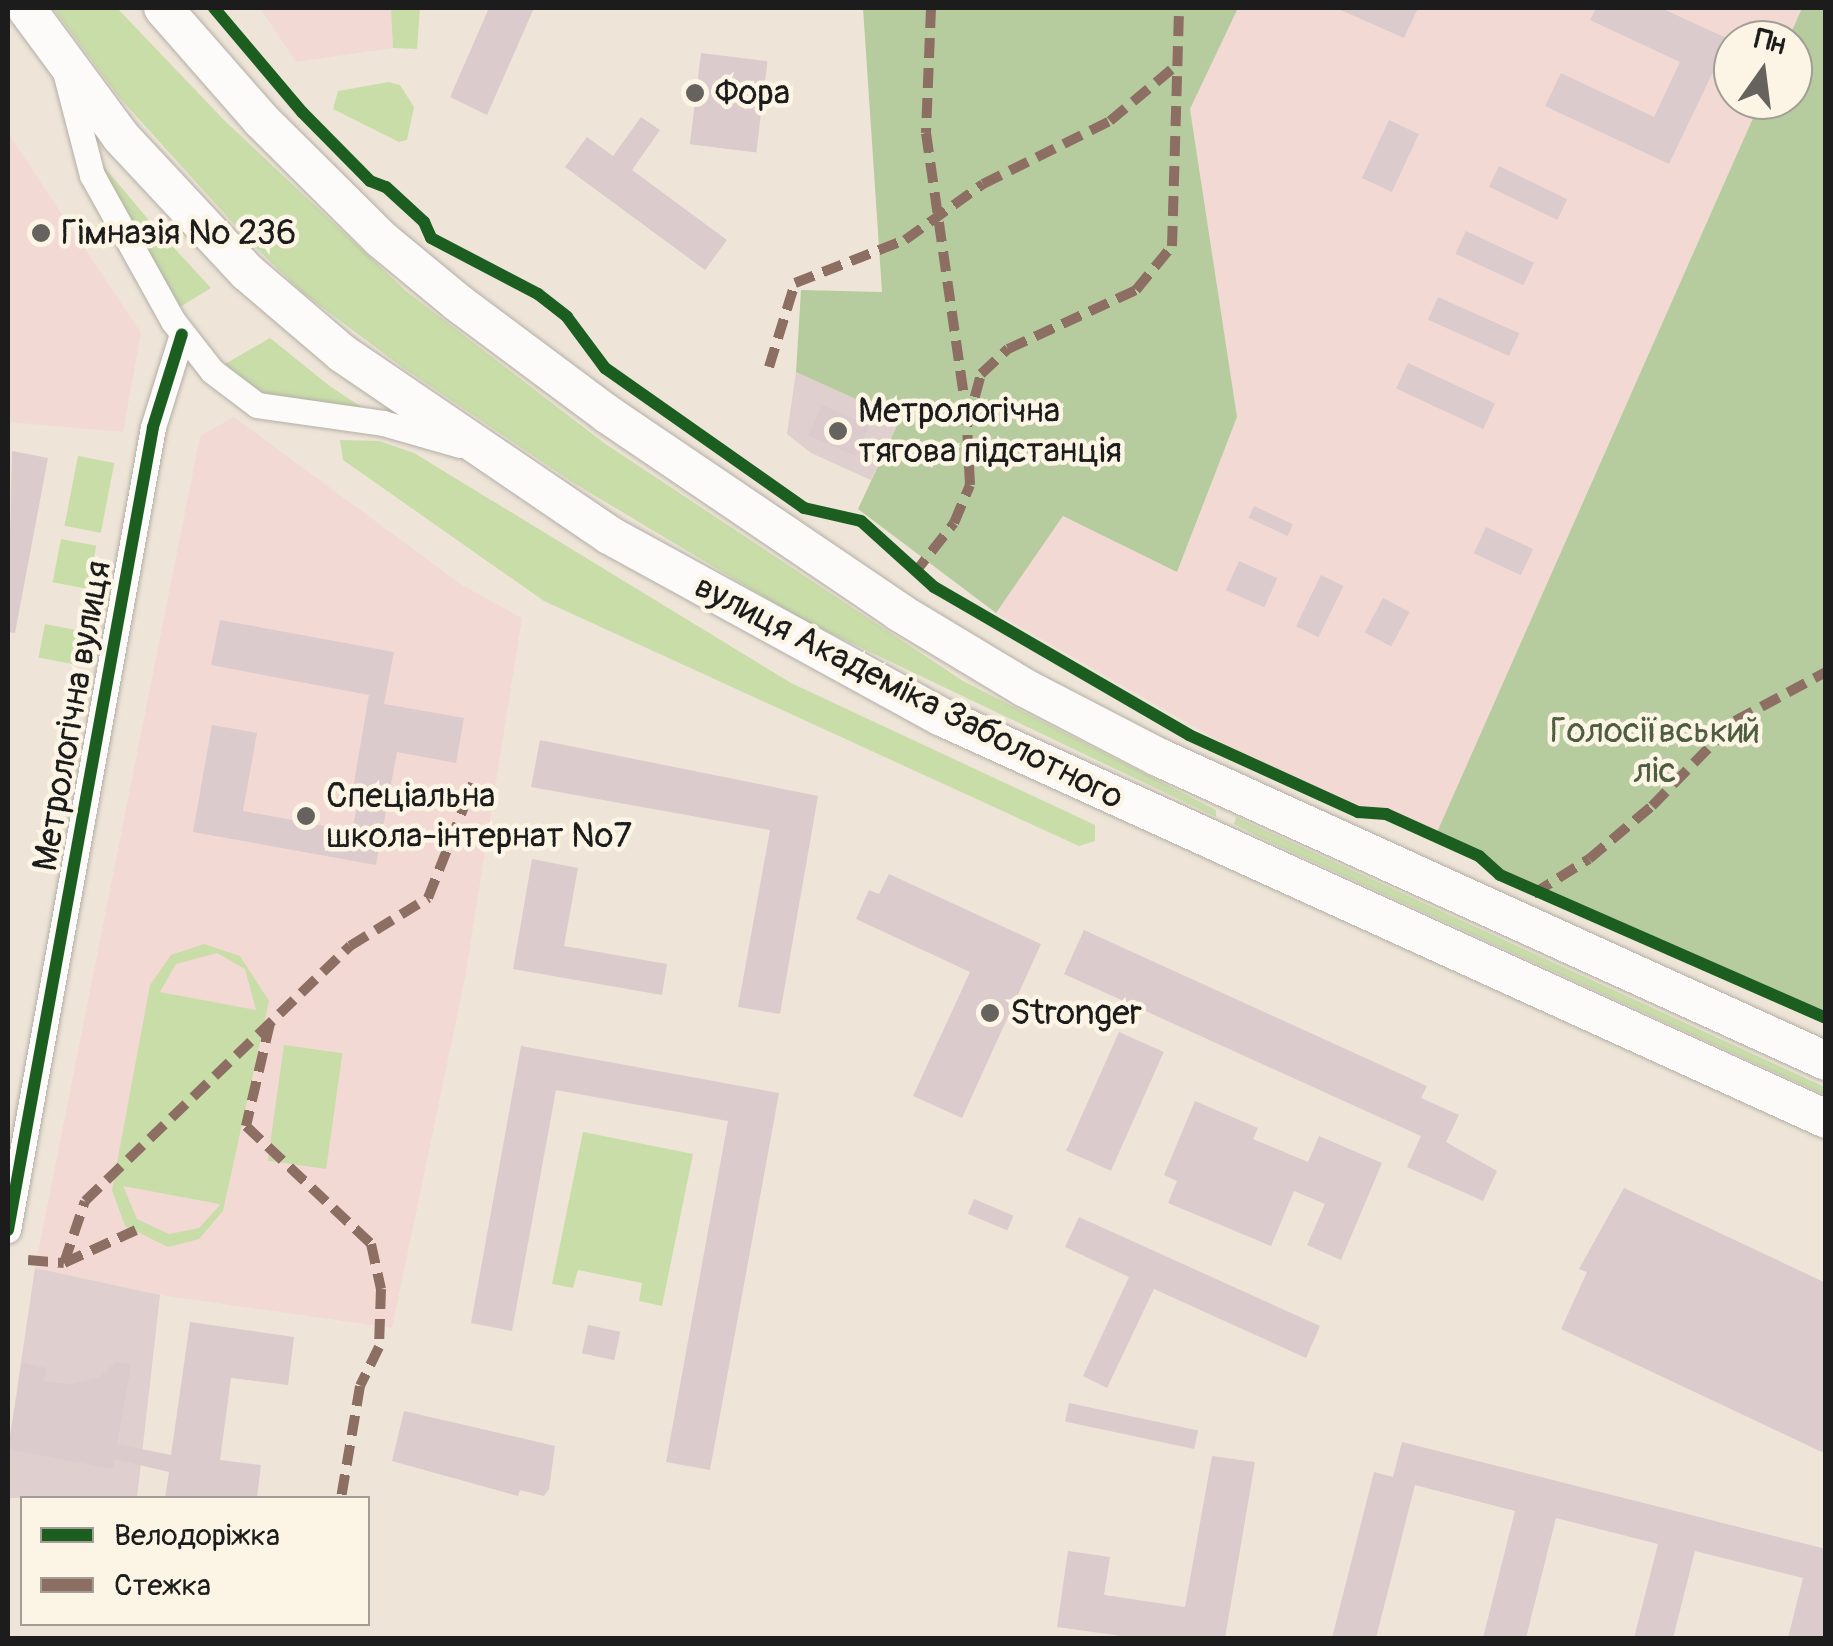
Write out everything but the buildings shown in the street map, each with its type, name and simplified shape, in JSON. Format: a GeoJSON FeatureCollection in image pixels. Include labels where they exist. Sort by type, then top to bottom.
{"type":"FeatureCollection","features":[{"type":"Feature","properties":{"kind":"highway","name":"вулиця Академіка Заболотного"},"geometry":{"type":"LineString","coordinates":[[26,8],[182,208],[247,272],[344,354],[479,451],[742,613],[925,708],[1826,1119]]}},
{"type":"Feature","properties":{"kind":"highway","name":"вулиця Академіка Заболотного"},"geometry":{"type":"LineString","coordinates":[[162,8],[261,120],[382,240],[457,302],[607,414],[899,612],[1025,688],[1158,757],[1826,1061]]}},
{"type":"Feature","properties":{"kind":"street"},"geometry":{"type":"LineString","coordinates":[[62,59],[92,175],[182,334],[212,372],[258,405],[383,423],[479,451]]}},
{"type":"Feature","properties":{"kind":"street","name":"Метрологічна вулиця"},"geometry":{"type":"LineString","coordinates":[[8,1230],[153,427],[182,334]]}},
{"type":"Feature","properties":{"kind":"shaded area"},"geometry":{"type":"Polygon","coordinates":[[[260,8],[391,8],[393,48],[296,62],[260,8]]]}},
{"type":"Feature","properties":{"kind":"shaded area"},"geometry":{"type":"Polygon","coordinates":[[[1238,8],[1802,8],[1797,20],[1713,20],[1713,120],[1752,120],[1434,839],[1231,748],[996,613],[1063,516],[1177,572],[1237,417],[1190,109],[1238,8]]]}},
{"type":"Feature","properties":{"kind":"shaded area","name":"Гімназія № 236"},"geometry":{"type":"Polygon","coordinates":[[[8,133],[141,333],[123,432],[8,422],[8,133]]]}},
{"type":"Feature","properties":{"kind":"shaded area"},"geometry":{"type":"Polygon","coordinates":[[[796,372],[900,419],[871,480],[811,453],[787,434],[796,372]]]}},
{"type":"Feature","properties":{"kind":"shaded area","name":"Спеціальна школа-інтернат №7"},"geometry":{"type":"Polygon","coordinates":[[[234,417],[462,585],[522,618],[465,978],[392,1328],[160,1295],[35,1268],[200,436],[234,417]]]}},
{"type":"Feature","properties":{"kind":"shaded area"},"geometry":{"type":"Polygon","coordinates":[[[35,1268],[160,1295],[137,1496],[8,1498],[8,1450],[35,1268]]]}},
{"type":"Feature","properties":{"kind":"green space"},"geometry":{"type":"Polygon","coordinates":[[[53,8],[117,8],[224,120],[406,291],[604,443],[963,681],[1216,810],[1216,817],[801,619],[572,482],[402,367],[303,293],[251,243],[119,97],[53,8]]]}},
{"type":"Feature","properties":{"kind":"green space"},"geometry":{"type":"Polygon","coordinates":[[[391,8],[420,8],[417,49],[393,48],[391,8]]]}},
{"type":"Feature","properties":{"kind":"green space"},"geometry":{"type":"Polygon","coordinates":[[[863,8],[1238,8],[1190,109],[1237,417],[1177,572],[1063,516],[996,613],[858,509],[900,419],[796,372],[801,290],[882,292],[863,8]]]}},
{"type":"Feature","properties":{"kind":"green space","name":"Голосіївський ліс"},"geometry":{"type":"Polygon","coordinates":[[[1802,8],[1826,8],[1825,1012],[1434,839],[1752,120],[1813,120],[1813,20],[1797,20],[1802,8]]]}},
{"type":"Feature","properties":{"kind":"green space"},"geometry":{"type":"Polygon","coordinates":[[[389,82],[400,85],[414,107],[407,140],[399,142],[333,109],[338,91],[389,82]]]}},
{"type":"Feature","properties":{"kind":"green space"},"geometry":{"type":"Polygon","coordinates":[[[96,157],[152,224],[211,288],[180,307],[96,157]]]}},
{"type":"Feature","properties":{"kind":"green space"},"geometry":{"type":"Polygon","coordinates":[[[270,338],[369,412],[268,397],[225,364],[270,338]]]}},
{"type":"Feature","properties":{"kind":"green space"},"geometry":{"type":"Polygon","coordinates":[[[340,440],[379,441],[414,453],[791,683],[1095,825],[1095,841],[1079,846],[544,601],[343,460],[340,440]]]}},
{"type":"Feature","properties":{"kind":"green space"},"geometry":{"type":"Polygon","coordinates":[[[78,456],[114,463],[101,533],[64,526],[78,456]]]}},
{"type":"Feature","properties":{"kind":"green space"},"geometry":{"type":"Polygon","coordinates":[[[61,539],[96,546],[88,589],[53,582],[61,539]]]}},
{"type":"Feature","properties":{"kind":"green space"},"geometry":{"type":"Polygon","coordinates":[[[45,624],[81,631],[75,664],[39,657],[45,624]]]}},
{"type":"Feature","properties":{"kind":"green space"},"geometry":{"type":"Polygon","coordinates":[[[1236,817],[1825,1087],[1825,1095],[1257,836],[1234,824],[1236,817]]]}},
{"type":"Feature","properties":{"kind":"green space"},"geometry":{"type":"Polygon","coordinates":[[[204,944],[240,956],[269,1001],[223,1211],[199,1239],[168,1247],[125,1226],[112,1190],[150,985],[171,955],[204,944]],[[217,953],[176,964],[160,992],[256,1010],[245,969],[217,953]],[[123,1186],[137,1219],[169,1234],[199,1228],[220,1205],[219,1204],[123,1186]]]}},
{"type":"Feature","properties":{"kind":"green space"},"geometry":{"type":"Polygon","coordinates":[[[284,1045],[342,1053],[326,1169],[268,1161],[284,1045]]]}},
{"type":"Feature","properties":{"kind":"green space"},"geometry":{"type":"Polygon","coordinates":[[[583,1132],[693,1154],[662,1306],[639,1301],[642,1283],[578,1270],[573,1288],[552,1284],[583,1132]]]}},
{"type":"Feature","properties":{"kind":"marked path"},"geometry":{"type":"LineString","coordinates":[[931,8],[926,133],[967,419]]}},
{"type":"Feature","properties":{"kind":"marked path"},"geometry":{"type":"LineString","coordinates":[[913,575],[954,523],[970,485],[967,426],[981,374],[1008,349],[1136,290],[1172,246],[1179,8]]}},
{"type":"Feature","properties":{"kind":"marked path"},"geometry":{"type":"LineString","coordinates":[[769,367],[795,283],[905,240],[983,184],[1110,121],[1179,63]]}},
{"type":"Feature","properties":{"kind":"marked path"},"geometry":{"type":"LineString","coordinates":[[1533,894],[1589,859],[1652,806],[1735,721],[1826,672]]}},
{"type":"Feature","properties":{"kind":"marked path"},"geometry":{"type":"LineString","coordinates":[[64,1263],[85,1201],[350,946],[428,898],[473,784]]}},
{"type":"Feature","properties":{"kind":"marked path"},"geometry":{"type":"LineString","coordinates":[[270,1023],[246,1126],[371,1244],[381,1289],[379,1347],[360,1386],[341,1496]]}},
{"type":"Feature","properties":{"kind":"marked path"},"geometry":{"type":"LineString","coordinates":[[28,1260],[64,1263],[136,1230]]}},
{"type":"Feature","properties":{"kind":"cycle path"},"geometry":{"type":"LineString","coordinates":[[214,8],[302,112],[370,181],[386,187],[424,222],[431,238],[538,294],[567,317],[605,368],[804,508],[861,521],[934,587],[1189,735],[1358,812],[1386,814],[1479,856],[1500,875],[1826,1018]]}},
{"type":"Feature","properties":{"kind":"cycle path"},"geometry":{"type":"LineString","coordinates":[[8,1230],[153,427],[182,334]]}},
{"type":"Feature","properties":{"kind":"place","name":"Фора"},"geometry":{"type":"Point","coordinates":[695,93]}},
{"type":"Feature","properties":{"kind":"place","name":"Гімназія № 236"},"geometry":{"type":"Point","coordinates":[41,233]}},
{"type":"Feature","properties":{"kind":"place","name":"Метрологічна тягова підстанція"},"geometry":{"type":"Point","coordinates":[838,431]}},
{"type":"Feature","properties":{"kind":"place","name":"Спеціальна школа-інтернат №7"},"geometry":{"type":"Point","coordinates":[306,816]}},
{"type":"Feature","properties":{"kind":"place","name":"Stronger"},"geometry":{"type":"Point","coordinates":[990,1013]}}]}
